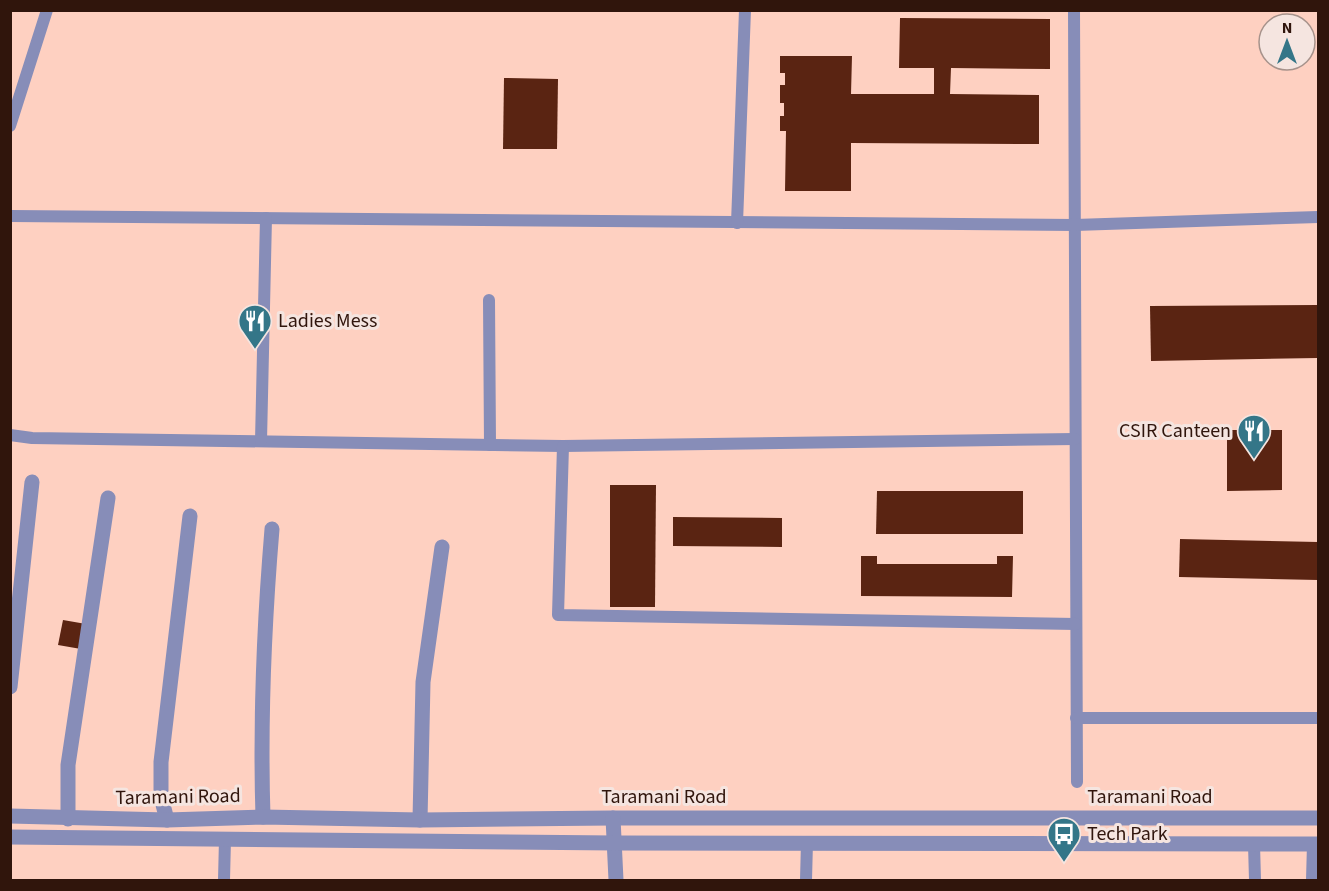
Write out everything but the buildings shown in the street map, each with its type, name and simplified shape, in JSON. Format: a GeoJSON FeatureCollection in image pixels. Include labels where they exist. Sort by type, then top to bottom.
{"type":"FeatureCollection","features":[{"type":"Feature","properties":{"kind":"street"},"geometry":{"type":"LineString","coordinates":[[10,687],[32,482]]}},
{"type":"Feature","properties":{"kind":"street"},"geometry":{"type":"LineString","coordinates":[[68,819],[68,765],[108,498]]}},
{"type":"Feature","properties":{"kind":"street"},"geometry":{"type":"LineString","coordinates":[[166,820],[161,796],[161,762],[190,516]]}},
{"type":"Feature","properties":{"kind":"street"},"geometry":{"type":"LineString","coordinates":[[263,817],[261,736],[267,585],[272,529]]}},
{"type":"Feature","properties":{"kind":"street"},"geometry":{"type":"LineString","coordinates":[[420,820],[423,682],[442,547]]}},
{"type":"Feature","properties":{"kind":"street","name":"Taramani Road"},"geometry":{"type":"LineString","coordinates":[[10,816],[166,820],[263,817],[420,820],[1318,818]]}},
{"type":"Feature","properties":{"kind":"street"},"geometry":{"type":"LineString","coordinates":[[613,818],[616,880]]}},
{"type":"Feature","properties":{"kind":"street","name":"Taramani Road"},"geometry":{"type":"LineString","coordinates":[[10,837],[615,843],[1316,844]]}},
{"type":"Feature","properties":{"kind":"lane"},"geometry":{"type":"LineString","coordinates":[[10,126],[47,10]]}},
{"type":"Feature","properties":{"kind":"lane"},"geometry":{"type":"LineString","coordinates":[[737,223],[745,10]]}},
{"type":"Feature","properties":{"kind":"lane"},"geometry":{"type":"LineString","coordinates":[[1074,10],[1077,782]]}},
{"type":"Feature","properties":{"kind":"lane"},"geometry":{"type":"LineString","coordinates":[[10,216],[1075,225],[1318,217]]}},
{"type":"Feature","properties":{"kind":"lane"},"geometry":{"type":"LineString","coordinates":[[261,441],[266,218]]}},
{"type":"Feature","properties":{"kind":"lane"},"geometry":{"type":"LineString","coordinates":[[489,300],[490,445]]}},
{"type":"Feature","properties":{"kind":"lane"},"geometry":{"type":"LineString","coordinates":[[10,435],[32,438],[562,446],[1075,439]]}},
{"type":"Feature","properties":{"kind":"lane"},"geometry":{"type":"LineString","coordinates":[[562,446],[558,615],[1076,624]]}},
{"type":"Feature","properties":{"kind":"lane"},"geometry":{"type":"LineString","coordinates":[[1076,718],[1318,718]]}},
{"type":"Feature","properties":{"kind":"lane"},"geometry":{"type":"LineString","coordinates":[[224,880],[225,839]]}},
{"type":"Feature","properties":{"kind":"lane"},"geometry":{"type":"LineString","coordinates":[[806,880],[807,842]]}},
{"type":"Feature","properties":{"kind":"lane"},"geometry":{"type":"LineString","coordinates":[[1254,844],[1255,880]]}},
{"type":"Feature","properties":{"kind":"lane"},"geometry":{"type":"LineString","coordinates":[[1312,880],[1316,844]]}},
{"type":"Feature","properties":{"kind":"place","name":"Ladies Mess"},"geometry":{"type":"Point","coordinates":[255,350]}},
{"type":"Feature","properties":{"kind":"place","name":"CSIR Canteen"},"geometry":{"type":"Point","coordinates":[1254,460]}},
{"type":"Feature","properties":{"kind":"place","name":"Tech Park"},"geometry":{"type":"Point","coordinates":[1064,863]}}]}
